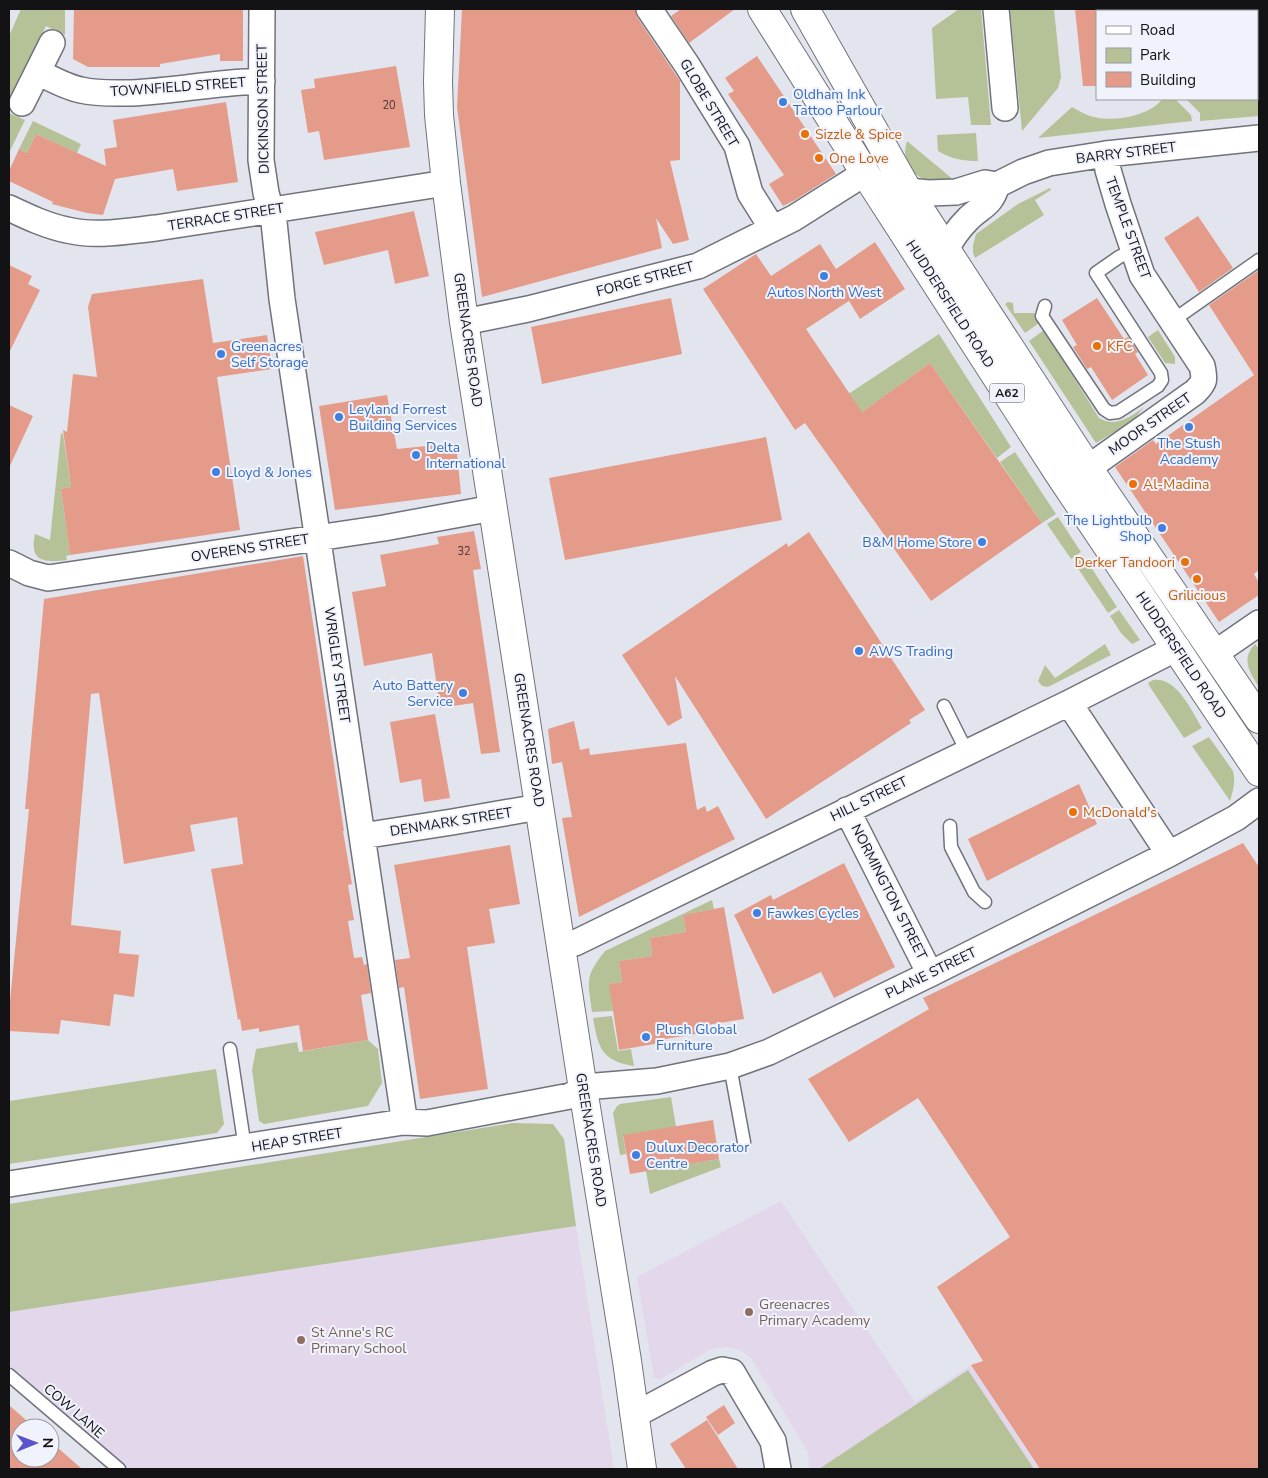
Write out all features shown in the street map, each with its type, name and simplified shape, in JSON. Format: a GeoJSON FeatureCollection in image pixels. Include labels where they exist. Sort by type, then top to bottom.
{"type":"FeatureCollection","features":[{"type":"Feature","properties":{"kind":"main road","name":"GREENACRES ROAD"},"geometry":{"type":"LineString","coordinates":[[440,9],[439,115],[464,322],[560,947],[627,1361],[642,1469]]}},
{"type":"Feature","properties":{"kind":"main road","name":"HUDDERSFIELD ROAD"},"geometry":{"type":"LineString","coordinates":[[762,9],[1059,474],[1259,772]]}},
{"type":"Feature","properties":{"kind":"main road","name":"HUDDERSFIELD ROAD"},"geometry":{"type":"LineString","coordinates":[[805,9],[908,191],[1088,468],[1259,719]]}},
{"type":"Feature","properties":{"kind":"street","name":"DICKINSON STREET"},"geometry":{"type":"LineString","coordinates":[[262,9],[261,160],[270,209]]}},
{"type":"Feature","properties":{"kind":"street","name":"GLOBE STREET"},"geometry":{"type":"LineString","coordinates":[[648,9],[737,146],[750,193],[772,228]]}},
{"type":"Feature","properties":{"kind":"street"},"geometry":{"type":"LineString","coordinates":[[996,9],[1005,108]]}},
{"type":"Feature","properties":{"kind":"street"},"geometry":{"type":"LineString","coordinates":[[22,103],[52,43]]}},
{"type":"Feature","properties":{"kind":"street","name":"TOWNFIELD STREET"},"geometry":{"type":"LineString","coordinates":[[38,72],[82,91],[107,94],[262,81]]}},
{"type":"Feature","properties":{"kind":"street","name":"BARRY STREET"},"geometry":{"type":"LineString","coordinates":[[908,191],[929,193],[956,192],[985,183],[997,185],[1049,162],[1259,138]]}},
{"type":"Feature","properties":{"kind":"street","name":"TEMPLE STREET"},"geometry":{"type":"LineString","coordinates":[[1106,154],[1110,179],[1142,275],[1202,366],[1204,376]]}},
{"type":"Feature","properties":{"kind":"street","name":"FORGE STREET"},"geometry":{"type":"LineString","coordinates":[[464,322],[528,309],[698,266],[794,218],[866,173]]}},
{"type":"Feature","properties":{"kind":"street","name":"TERRACE STREET"},"geometry":{"type":"LineString","coordinates":[[9,208],[37,221],[68,231],[91,234],[115,233],[446,183]]}},
{"type":"Feature","properties":{"kind":"street"},"geometry":{"type":"LineString","coordinates":[[946,250],[953,236],[969,218],[993,198],[997,185]]}},
{"type":"Feature","properties":{"kind":"street","name":"WRIGLEY STREET"},"geometry":{"type":"LineString","coordinates":[[270,209],[274,222],[282,299],[380,948],[403,1107],[403,1122]]}},
{"type":"Feature","properties":{"kind":"street","name":"MOOR STREET"},"geometry":{"type":"LineString","coordinates":[[1088,468],[1195,392],[1203,384],[1204,376]]}},
{"type":"Feature","properties":{"kind":"street","name":"OVERENS STREET"},"geometry":{"type":"LineString","coordinates":[[9,563],[29,573],[48,578],[384,528],[493,508]]}},
{"type":"Feature","properties":{"kind":"street"},"geometry":{"type":"LineString","coordinates":[[1214,654],[1259,623]]}},
{"type":"Feature","properties":{"kind":"street","name":"HILL STREET"},"geometry":{"type":"LineString","coordinates":[[560,947],[575,943],[1069,703],[1176,647]]}},
{"type":"Feature","properties":{"kind":"street"},"geometry":{"type":"LineString","coordinates":[[1069,703],[1169,854]]}},
{"type":"Feature","properties":{"kind":"street","name":"PLANE STREET"},"geometry":{"type":"LineString","coordinates":[[583,1090],[607,1084],[629,1084],[657,1080],[730,1066],[769,1052],[930,974],[1169,854],[1236,818],[1259,801]]}},
{"type":"Feature","properties":{"kind":"street","name":"DENMARK STREET"},"geometry":{"type":"LineString","coordinates":[[362,836],[539,807]]}},
{"type":"Feature","properties":{"kind":"street","name":"NORMINGTON STREET"},"geometry":{"type":"LineString","coordinates":[[847,810],[930,974]]}},
{"type":"Feature","properties":{"kind":"street","name":"HEAP STREET"},"geometry":{"type":"LineString","coordinates":[[9,1184],[403,1122],[427,1123],[570,1096],[583,1090]]}},
{"type":"Feature","properties":{"kind":"street"},"geometry":{"type":"LineString","coordinates":[[634,1412],[646,1409],[713,1372],[722,1370],[732,1372],[772,1441],[778,1469]]}},
{"type":"Feature","properties":{"kind":"lane"},"geometry":{"type":"LineString","coordinates":[[1045,306],[1042,316],[1104,409],[1110,412],[1118,412],[1158,386],[1162,380],[1161,374],[1096,273],[1119,257],[1134,250]]}},
{"type":"Feature","properties":{"kind":"lane"},"geometry":{"type":"LineString","coordinates":[[1172,321],[1259,260]]}},
{"type":"Feature","properties":{"kind":"lane"},"geometry":{"type":"LineString","coordinates":[[944,706],[967,752]]}},
{"type":"Feature","properties":{"kind":"lane"},"geometry":{"type":"LineString","coordinates":[[950,826],[951,847],[974,892],[985,902]]}},
{"type":"Feature","properties":{"kind":"lane"},"geometry":{"type":"LineString","coordinates":[[230,1049],[245,1148]]}},
{"type":"Feature","properties":{"kind":"lane"},"geometry":{"type":"LineString","coordinates":[[730,1066],[744,1142]]}},
{"type":"Feature","properties":{"kind":"lane","name":"COW LANE"},"geometry":{"type":"LineString","coordinates":[[9,1375],[119,1469]]}},
{"type":"Feature","properties":{"kind":"shaded area","name":"Greenacres Primary Academy"},"geometry":{"type":"Polygon","coordinates":[[[781,1201],[915,1402],[971,1365],[1039,1469],[809,1469],[808,1452],[751,1358],[740,1350],[726,1347],[711,1349],[661,1379],[654,1378],[637,1277],[781,1201]]]}},
{"type":"Feature","properties":{"kind":"shaded area","name":"St Anne's RC Primary School"},"geometry":{"type":"Polygon","coordinates":[[[576,1226],[614,1469],[128,1469],[9,1367],[9,1312],[576,1226]]]}},
{"type":"Feature","properties":{"kind":"green space"},"geometry":{"type":"Polygon","coordinates":[[[21,9],[65,9],[65,35],[46,26],[9,103],[9,36],[21,9]]]}},
{"type":"Feature","properties":{"kind":"green space"},"geometry":{"type":"Polygon","coordinates":[[[959,9],[981,9],[991,125],[971,125],[968,97],[936,99],[932,28],[959,9]]]}},
{"type":"Feature","properties":{"kind":"green space"},"geometry":{"type":"Polygon","coordinates":[[[1010,9],[1054,9],[1061,77],[1058,88],[1022,131],[1010,9]]]}},
{"type":"Feature","properties":{"kind":"green space"},"geometry":{"type":"Polygon","coordinates":[[[1259,9],[1259,116],[1200,121],[1200,113],[1187,100],[1258,100],[1258,10],[1173,10],[1259,9]]]}},
{"type":"Feature","properties":{"kind":"green space"},"geometry":{"type":"Polygon","coordinates":[[[1162,100],[1176,100],[1191,115],[1192,121],[1038,138],[1072,107],[1090,116],[1109,119],[1129,117],[1156,105],[1162,100]]]}},
{"type":"Feature","properties":{"kind":"green space"},"geometry":{"type":"Polygon","coordinates":[[[9,113],[25,120],[9,153],[9,113]]]}},
{"type":"Feature","properties":{"kind":"green space"},"geometry":{"type":"Polygon","coordinates":[[[33,121],[81,144],[77,153],[36,134],[27,153],[19,149],[33,121]]]}},
{"type":"Feature","properties":{"kind":"green space"},"geometry":{"type":"Polygon","coordinates":[[[976,133],[978,161],[957,159],[938,151],[937,135],[976,133]]]}},
{"type":"Feature","properties":{"kind":"green space"},"geometry":{"type":"Polygon","coordinates":[[[907,141],[955,181],[932,181],[924,179],[913,172],[906,161],[905,148],[907,141]]]}},
{"type":"Feature","properties":{"kind":"green space"},"geometry":{"type":"Polygon","coordinates":[[[1050,188],[1051,190],[1035,200],[1044,215],[975,258],[973,245],[976,234],[1018,204],[1050,188]]]}},
{"type":"Feature","properties":{"kind":"green space"},"geometry":{"type":"Polygon","coordinates":[[[1008,302],[1013,303],[1014,313],[1034,313],[1039,323],[1025,333],[1005,304],[1008,302]]]}},
{"type":"Feature","properties":{"kind":"green space"},"geometry":{"type":"Polygon","coordinates":[[[1044,330],[1099,418],[1105,421],[1117,422],[1128,418],[1144,407],[1132,422],[1096,443],[1029,341],[1044,330]]]}},
{"type":"Feature","properties":{"kind":"green space"},"geometry":{"type":"Polygon","coordinates":[[[1158,330],[1175,357],[1175,364],[1165,363],[1148,337],[1158,330]]]}},
{"type":"Feature","properties":{"kind":"green space"},"geometry":{"type":"Polygon","coordinates":[[[939,334],[1011,447],[997,458],[930,363],[819,443],[806,422],[939,334]]]}},
{"type":"Feature","properties":{"kind":"green space"},"geometry":{"type":"Polygon","coordinates":[[[61,433],[63,434],[71,487],[61,489],[70,555],[66,556],[67,560],[51,561],[40,559],[36,555],[34,543],[35,534],[50,540],[61,433]]]}},
{"type":"Feature","properties":{"kind":"green space"},"geometry":{"type":"Polygon","coordinates":[[[1015,452],[1056,514],[1042,523],[1000,462],[1015,452]]]}},
{"type":"Feature","properties":{"kind":"green space"},"geometry":{"type":"Polygon","coordinates":[[[1058,517],[1081,552],[1071,559],[1047,524],[1058,517]]]}},
{"type":"Feature","properties":{"kind":"green space"},"geometry":{"type":"Polygon","coordinates":[[[1083,555],[1117,607],[1108,613],[1073,561],[1083,555]]]}},
{"type":"Feature","properties":{"kind":"green space"},"geometry":{"type":"Polygon","coordinates":[[[1119,610],[1140,640],[1132,644],[1121,633],[1110,616],[1119,610]]]}},
{"type":"Feature","properties":{"kind":"green space"},"geometry":{"type":"Polygon","coordinates":[[[1105,644],[1111,655],[1048,687],[1042,686],[1038,681],[1045,665],[1055,678],[1105,644]]]}},
{"type":"Feature","properties":{"kind":"green space"},"geometry":{"type":"Polygon","coordinates":[[[1255,644],[1259,649],[1259,687],[1252,676],[1247,660],[1255,644]]]}},
{"type":"Feature","properties":{"kind":"green space"},"geometry":{"type":"Polygon","coordinates":[[[1153,680],[1162,680],[1176,689],[1188,704],[1202,728],[1184,738],[1150,687],[1148,683],[1153,680]]]}},
{"type":"Feature","properties":{"kind":"green space"},"geometry":{"type":"Polygon","coordinates":[[[1209,737],[1233,771],[1234,782],[1230,801],[1192,746],[1209,737]]]}},
{"type":"Feature","properties":{"kind":"green space"},"geometry":{"type":"Polygon","coordinates":[[[712,900],[714,909],[683,915],[686,932],[650,938],[652,956],[619,961],[622,982],[610,984],[613,1011],[592,1012],[589,980],[594,967],[605,951],[712,900]]]}},
{"type":"Feature","properties":{"kind":"green space"},"geometry":{"type":"Polygon","coordinates":[[[612,1016],[618,1051],[631,1049],[634,1066],[614,1060],[599,1045],[593,1018],[612,1016]]]}},
{"type":"Feature","properties":{"kind":"green space"},"geometry":{"type":"Polygon","coordinates":[[[368,1040],[378,1049],[382,1083],[368,1106],[264,1124],[259,1121],[252,1070],[256,1049],[297,1042],[299,1052],[368,1040]]]}},
{"type":"Feature","properties":{"kind":"green space"},"geometry":{"type":"Polygon","coordinates":[[[216,1069],[224,1124],[217,1133],[9,1164],[9,1101],[216,1069]]]}},
{"type":"Feature","properties":{"kind":"green space"},"geometry":{"type":"Polygon","coordinates":[[[671,1097],[676,1127],[623,1136],[626,1154],[620,1155],[613,1113],[617,1106],[671,1097]]]}},
{"type":"Feature","properties":{"kind":"green space"},"geometry":{"type":"Polygon","coordinates":[[[513,1123],[553,1124],[564,1139],[576,1226],[9,1312],[9,1204],[513,1123]]]}},
{"type":"Feature","properties":{"kind":"green space"},"geometry":{"type":"Polygon","coordinates":[[[719,1159],[721,1167],[650,1194],[646,1171],[719,1159]]]}},
{"type":"Feature","properties":{"kind":"green space"},"geometry":{"type":"Polygon","coordinates":[[[968,1370],[1034,1469],[819,1469],[968,1370]]]}},
{"type":"Feature","properties":{"kind":"building"},"geometry":{"type":"Polygon","coordinates":[[[74,9],[243,9],[243,61],[220,61],[220,54],[160,64],[160,67],[88,67],[73,59],[74,9]]]}},
{"type":"Feature","properties":{"kind":"building"},"geometry":{"type":"Polygon","coordinates":[[[462,9],[635,9],[637,17],[680,81],[680,160],[670,161],[689,240],[673,244],[656,218],[662,248],[482,297],[457,107],[462,9]]]}},
{"type":"Feature","properties":{"kind":"building"},"geometry":{"type":"Polygon","coordinates":[[[681,9],[735,9],[689,43],[671,16],[681,9]]]}},
{"type":"Feature","properties":{"kind":"building"},"geometry":{"type":"Polygon","coordinates":[[[1075,9],[1097,9],[1096,86],[1083,86],[1075,9]]]}},
{"type":"Feature","properties":{"kind":"building"},"geometry":{"type":"Polygon","coordinates":[[[757,56],[836,174],[783,206],[769,184],[784,175],[728,94],[734,91],[725,78],[757,56]]]}},
{"type":"Feature","properties":{"kind":"building"},"geometry":{"type":"Polygon","coordinates":[[[396,66],[410,147],[324,160],[319,131],[308,133],[301,90],[315,88],[314,79],[396,66]]]}},
{"type":"Feature","properties":{"kind":"building"},"geometry":{"type":"Polygon","coordinates":[[[226,102],[238,182],[177,191],[173,169],[115,179],[103,215],[52,204],[53,202],[9,181],[9,171],[19,149],[27,153],[36,134],[106,166],[104,149],[117,147],[113,120],[226,102]]]}},
{"type":"Feature","properties":{"kind":"building"},"geometry":{"type":"Polygon","coordinates":[[[414,211],[429,276],[395,284],[388,250],[324,265],[315,232],[414,211]]]}},
{"type":"Feature","properties":{"kind":"building"},"geometry":{"type":"Polygon","coordinates":[[[1198,216],[1233,268],[1199,292],[1164,238],[1198,216]]]}},
{"type":"Feature","properties":{"kind":"building"},"geometry":{"type":"Polygon","coordinates":[[[875,242],[905,289],[860,319],[849,301],[806,329],[862,412],[930,363],[1042,523],[931,601],[805,423],[795,430],[703,289],[756,254],[771,276],[820,244],[836,269],[875,242]]]}},
{"type":"Feature","properties":{"kind":"building"},"geometry":{"type":"Polygon","coordinates":[[[9,265],[32,276],[28,284],[40,290],[9,353],[9,265]]]}},
{"type":"Feature","properties":{"kind":"building"},"geometry":{"type":"Polygon","coordinates":[[[1259,270],[1259,570],[1254,574],[1259,583],[1259,595],[1219,622],[1115,467],[1153,440],[1156,444],[1254,375],[1209,305],[1259,270]]]}},
{"type":"Feature","properties":{"kind":"building"},"geometry":{"type":"Polygon","coordinates":[[[203,279],[213,343],[267,335],[272,369],[217,377],[240,530],[70,555],[61,489],[71,487],[63,430],[67,432],[73,374],[97,377],[88,307],[92,294],[203,279]]]}},
{"type":"Feature","properties":{"kind":"building"},"geometry":{"type":"Polygon","coordinates":[[[671,298],[682,354],[542,384],[531,327],[671,298]]]}},
{"type":"Feature","properties":{"kind":"building"},"geometry":{"type":"Polygon","coordinates":[[[1097,298],[1124,339],[1128,337],[1138,352],[1135,354],[1148,375],[1112,400],[1091,367],[1087,369],[1073,347],[1077,345],[1062,320],[1097,298]]]}},
{"type":"Feature","properties":{"kind":"building"},"geometry":{"type":"Polygon","coordinates":[[[387,395],[397,449],[456,443],[461,494],[335,510],[319,406],[387,395]]]}},
{"type":"Feature","properties":{"kind":"building"},"geometry":{"type":"Polygon","coordinates":[[[9,405],[33,416],[9,468],[9,405]]]}},
{"type":"Feature","properties":{"kind":"building"},"geometry":{"type":"Polygon","coordinates":[[[766,437],[782,520],[565,560],[549,478],[766,437]]]}},
{"type":"Feature","properties":{"kind":"building"},"geometry":{"type":"Polygon","coordinates":[[[474,531],[481,569],[473,570],[500,752],[481,754],[473,703],[440,708],[432,653],[364,666],[352,592],[386,586],[380,555],[439,544],[437,537],[474,531]]]}},
{"type":"Feature","properties":{"kind":"building"},"geometry":{"type":"Polygon","coordinates":[[[809,532],[925,710],[909,720],[911,723],[766,819],[675,676],[682,718],[668,726],[622,655],[787,543],[788,547],[809,532]]]}},
{"type":"Feature","properties":{"kind":"building"},"geometry":{"type":"Polygon","coordinates":[[[303,556],[352,884],[348,885],[354,920],[348,921],[354,958],[362,957],[364,965],[367,964],[371,993],[361,995],[368,1040],[303,1051],[299,1025],[259,1032],[259,1028],[242,1031],[240,1019],[238,1020],[211,869],[243,864],[237,817],[190,825],[195,851],[124,864],[99,693],[91,694],[71,925],[121,931],[119,953],[139,955],[134,997],[114,994],[110,1026],[61,1020],[59,1034],[9,1031],[9,1011],[29,809],[25,809],[44,599],[303,556]]]}},
{"type":"Feature","properties":{"kind":"building"},"geometry":{"type":"Polygon","coordinates":[[[435,714],[450,798],[424,802],[421,779],[400,783],[390,722],[435,714]]]}},
{"type":"Feature","properties":{"kind":"building"},"geometry":{"type":"Polygon","coordinates":[[[574,721],[580,750],[589,748],[590,755],[686,743],[697,810],[705,806],[707,812],[718,806],[735,839],[579,917],[562,818],[572,817],[562,762],[552,764],[548,729],[574,721]]]}},
{"type":"Feature","properties":{"kind":"building"},"geometry":{"type":"Polygon","coordinates":[[[1079,784],[1097,824],[987,881],[968,839],[1079,784]]]}},
{"type":"Feature","properties":{"kind":"building"},"geometry":{"type":"Polygon","coordinates":[[[1243,843],[1259,867],[1259,1469],[1040,1469],[971,1365],[983,1361],[937,1287],[1010,1237],[918,1098],[849,1142],[808,1079],[929,1009],[923,998],[1243,843]]]}},
{"type":"Feature","properties":{"kind":"building"},"geometry":{"type":"Polygon","coordinates":[[[510,845],[520,904],[489,909],[495,943],[467,947],[488,1089],[420,1099],[404,987],[399,988],[395,960],[410,958],[394,865],[510,845]]]}},
{"type":"Feature","properties":{"kind":"building"},"geometry":{"type":"Polygon","coordinates":[[[844,863],[895,967],[834,998],[821,972],[773,994],[734,915],[771,895],[773,900],[844,863]]]}},
{"type":"Feature","properties":{"kind":"building"},"geometry":{"type":"Polygon","coordinates":[[[724,907],[744,1019],[701,1026],[702,1033],[665,1039],[666,1042],[619,1050],[609,984],[622,982],[619,961],[652,956],[650,938],[686,932],[683,915],[724,907]]]}},
{"type":"Feature","properties":{"kind":"building"},"geometry":{"type":"Polygon","coordinates":[[[713,1120],[719,1159],[630,1174],[623,1135],[713,1120]]]}},
{"type":"Feature","properties":{"kind":"building"},"geometry":{"type":"Polygon","coordinates":[[[9,1405],[24,1418],[10,1418],[10,1468],[60,1468],[60,1450],[82,1469],[9,1469],[9,1405]]]}},
{"type":"Feature","properties":{"kind":"building"},"geometry":{"type":"Polygon","coordinates":[[[724,1405],[735,1423],[718,1435],[706,1417],[724,1405]]]}},
{"type":"Feature","properties":{"kind":"building"},"geometry":{"type":"Polygon","coordinates":[[[707,1420],[738,1469],[686,1469],[670,1444],[707,1420]]]}},
{"type":"Feature","properties":{"kind":"place","name":"Oldham Ink Tattoo Parlour"},"geometry":{"type":"Point","coordinates":[783,102]}},
{"type":"Feature","properties":{"kind":"place","name":"Sizzle & Spice"},"geometry":{"type":"Point","coordinates":[805,134]}},
{"type":"Feature","properties":{"kind":"place","name":"One Love"},"geometry":{"type":"Point","coordinates":[819,158]}},
{"type":"Feature","properties":{"kind":"place","name":"Autos North West"},"geometry":{"type":"Point","coordinates":[824,276]}},
{"type":"Feature","properties":{"kind":"place","name":"KFC"},"geometry":{"type":"Point","coordinates":[1097,346]}},
{"type":"Feature","properties":{"kind":"place","name":"Greenacres Self Storage"},"geometry":{"type":"Point","coordinates":[221,354]}},
{"type":"Feature","properties":{"kind":"place","name":"Leyland Forrest Building Services"},"geometry":{"type":"Point","coordinates":[339,417]}},
{"type":"Feature","properties":{"kind":"place","name":"The Stush Academy"},"geometry":{"type":"Point","coordinates":[1189,427]}},
{"type":"Feature","properties":{"kind":"place","name":"Delta International"},"geometry":{"type":"Point","coordinates":[416,455]}},
{"type":"Feature","properties":{"kind":"place","name":"Lloyd & Jones"},"geometry":{"type":"Point","coordinates":[216,472]}},
{"type":"Feature","properties":{"kind":"place","name":"Al-Madina"},"geometry":{"type":"Point","coordinates":[1133,484]}},
{"type":"Feature","properties":{"kind":"place","name":"The Lightbulb Shop"},"geometry":{"type":"Point","coordinates":[1162,528]}},
{"type":"Feature","properties":{"kind":"place","name":"B&M Home Store"},"geometry":{"type":"Point","coordinates":[982,542]}},
{"type":"Feature","properties":{"kind":"place","name":"Derker Tandoori"},"geometry":{"type":"Point","coordinates":[1185,562]}},
{"type":"Feature","properties":{"kind":"place","name":"Grilicious"},"geometry":{"type":"Point","coordinates":[1197,579]}},
{"type":"Feature","properties":{"kind":"place","name":"AWS Trading"},"geometry":{"type":"Point","coordinates":[859,651]}},
{"type":"Feature","properties":{"kind":"place","name":"Auto Battery Service"},"geometry":{"type":"Point","coordinates":[463,693]}},
{"type":"Feature","properties":{"kind":"place","name":"McDonald's"},"geometry":{"type":"Point","coordinates":[1073,812]}},
{"type":"Feature","properties":{"kind":"place","name":"Fawkes Cycles"},"geometry":{"type":"Point","coordinates":[757,913]}},
{"type":"Feature","properties":{"kind":"place","name":"Plush Global Furniture"},"geometry":{"type":"Point","coordinates":[646,1037]}},
{"type":"Feature","properties":{"kind":"place","name":"Dulux Decorator Centre"},"geometry":{"type":"Point","coordinates":[636,1155]}},
{"type":"Feature","properties":{"kind":"place","name":"Greenacres Primary Academy"},"geometry":{"type":"Point","coordinates":[749,1312]}},
{"type":"Feature","properties":{"kind":"place","name":"St Anne's RC Primary School"},"geometry":{"type":"Point","coordinates":[301,1340]}}]}
